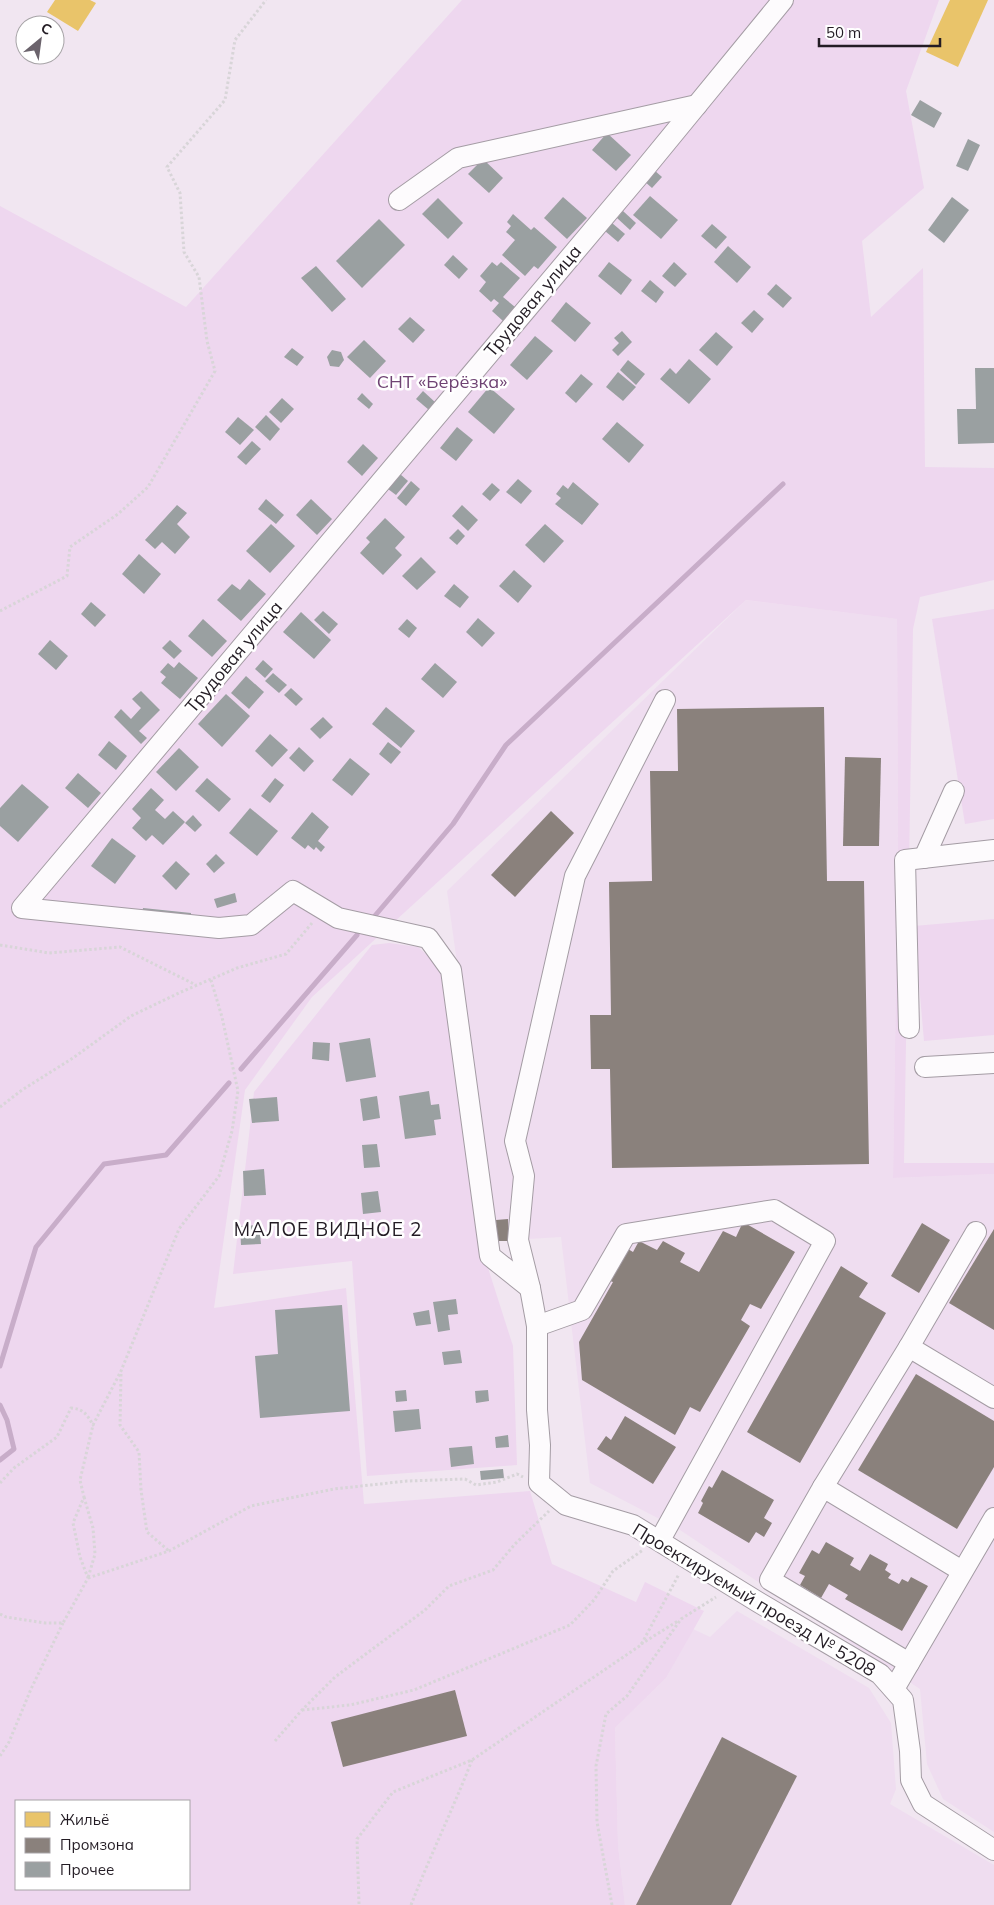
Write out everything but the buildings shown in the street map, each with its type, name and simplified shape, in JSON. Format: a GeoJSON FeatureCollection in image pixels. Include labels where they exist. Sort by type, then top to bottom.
{"type":"FeatureCollection","features":[{"type":"Feature","properties":{"kind":"street"},"geometry":{"type":"LineString","coordinates":[[399,200],[458,158],[696,106],[783,0]]}},
{"type":"Feature","properties":{"kind":"street","name":"Трудовая улица"},"geometry":{"type":"LineString","coordinates":[[338,918],[293,891],[251,924],[219,928],[22,908],[696,106]]}},
{"type":"Feature","properties":{"kind":"street"},"geometry":{"type":"LineString","coordinates":[[539,1483],[537,1326],[518,1240],[524,1176],[515,1141],[575,876],[665,700]]}},
{"type":"Feature","properties":{"kind":"street"},"geometry":{"type":"LineString","coordinates":[[924,858],[954,792]]}},
{"type":"Feature","properties":{"kind":"street"},"geometry":{"type":"LineString","coordinates":[[909,1028],[905,860],[994,850]]}},
{"type":"Feature","properties":{"kind":"street"},"geometry":{"type":"LineString","coordinates":[[338,918],[428,938],[451,970],[490,1256],[530,1288]]}},
{"type":"Feature","properties":{"kind":"street"},"geometry":{"type":"LineString","coordinates":[[924,1067],[994,1063]]}},
{"type":"Feature","properties":{"kind":"street"},"geometry":{"type":"LineString","coordinates":[[537,1326],[582,1310],[626,1234],[774,1210],[825,1240],[660,1540]]}},
{"type":"Feature","properties":{"kind":"street"},"geometry":{"type":"LineString","coordinates":[[909,1663],[770,1580],[976,1232]]}},
{"type":"Feature","properties":{"kind":"street"},"geometry":{"type":"LineString","coordinates":[[909,1347],[994,1398]]}},
{"type":"Feature","properties":{"kind":"street","name":"Проектируемый проезд № 5208"},"geometry":{"type":"LineString","coordinates":[[539,1483],[566,1505],[634,1525],[880,1674],[903,1700],[910,1751],[911,1780],[923,1804],[994,1850]]}},
{"type":"Feature","properties":{"kind":"street"},"geometry":{"type":"LineString","coordinates":[[824,1487],[962,1571]]}},
{"type":"Feature","properties":{"kind":"street"},"geometry":{"type":"LineString","coordinates":[[894,1689],[994,1518]]}},
{"type":"Feature","properties":{"kind":"path"},"geometry":{"type":"LineString","coordinates":[[0,611],[67,576],[70,547],[118,514],[148,487],[216,371],[207,341],[199,277],[184,252],[180,193],[167,166],[225,100],[235,40],[266,0]]}},
{"type":"Feature","properties":{"kind":"path"},"geometry":{"type":"LineString","coordinates":[[0,1108],[22,1090],[73,1058],[131,1016],[237,968],[286,954],[316,918],[338,918]]}},
{"type":"Feature","properties":{"kind":"path"},"geometry":{"type":"LineString","coordinates":[[0,945],[49,953],[120,947],[197,985]]}},
{"type":"Feature","properties":{"kind":"path"},"geometry":{"type":"LineString","coordinates":[[0,1756],[9,1742],[30,1689],[88,1578],[94,1554],[93,1528],[80,1480],[93,1425],[121,1371],[179,1230],[219,1176],[232,1131],[238,1091],[222,1017],[211,980]]}},
{"type":"Feature","properties":{"kind":"path"},"geometry":{"type":"LineString","coordinates":[[121,1371],[120,1425],[139,1452],[141,1490],[147,1532],[169,1551]]}},
{"type":"Feature","properties":{"kind":"path"},"geometry":{"type":"LineString","coordinates":[[0,1483],[14,1468],[57,1437],[70,1408],[80,1409],[88,1415],[93,1425]]}},
{"type":"Feature","properties":{"kind":"path"},"geometry":{"type":"LineString","coordinates":[[88,1578],[169,1551],[204,1534],[251,1506],[334,1489],[407,1481],[465,1478],[476,1485],[497,1482],[517,1474],[539,1483]]}},
{"type":"Feature","properties":{"kind":"path"},"geometry":{"type":"LineString","coordinates":[[84,1497],[73,1523],[80,1557],[88,1578]]}},
{"type":"Feature","properties":{"kind":"path"},"geometry":{"type":"LineString","coordinates":[[276,1741],[302,1710],[335,1677],[425,1610],[449,1586],[493,1570],[515,1544],[552,1509],[566,1505]]}},
{"type":"Feature","properties":{"kind":"path"},"geometry":{"type":"LineString","coordinates":[[302,1710],[350,1705],[414,1690],[570,1625],[594,1600],[613,1571],[660,1540]]}},
{"type":"Feature","properties":{"kind":"path"},"geometry":{"type":"LineString","coordinates":[[641,1645],[688,1558]]}},
{"type":"Feature","properties":{"kind":"path"},"geometry":{"type":"LineString","coordinates":[[359,1904],[357,1839],[393,1792],[472,1760],[641,1645],[733,1586]]}},
{"type":"Feature","properties":{"kind":"path"},"geometry":{"type":"LineString","coordinates":[[0,1614],[6,1617],[46,1624],[63,1623]]}},
{"type":"Feature","properties":{"kind":"path"},"geometry":{"type":"LineString","coordinates":[[612,1905],[597,1822],[596,1766],[606,1714],[627,1696],[681,1619]]}},
{"type":"Feature","properties":{"kind":"path"},"geometry":{"type":"LineString","coordinates":[[411,1905],[439,1836],[456,1802],[472,1760]]}},
{"type":"Feature","properties":{"kind":"shaded area"},"geometry":{"type":"Polygon","coordinates":[[[746,600],[897,619],[898,850],[893,1178],[994,1174],[994,1832],[943,1799],[927,1764],[920,1689],[677,1528],[590,1483],[561,1237],[497,1241],[496,1220],[473,1078],[447,891],[746,600]]]}},
{"type":"Feature","properties":{"kind":"shaded area"},"geometry":{"type":"Polygon","coordinates":[[[737,1611],[869,1688],[891,1723],[896,1789],[890,1804],[994,1865],[994,1905],[625,1905],[618,1845],[615,1728],[666,1678],[693,1629],[710,1637],[737,1611]]]}},
{"type":"Feature","properties":{"kind":"green space","name":"СНТ «Берёзка»"},"geometry":{"type":"Polygon","coordinates":[[[462,0],[939,0],[906,91],[924,188],[862,241],[871,317],[923,268],[925,467],[994,468],[994,580],[920,597],[913,629],[904,1163],[994,1163],[994,1174],[893,1178],[898,850],[897,619],[746,600],[312,997],[245,1090],[214,1308],[346,1288],[364,1504],[530,1491],[552,1564],[636,1602],[645,1582],[704,1611],[666,1678],[615,1728],[618,1845],[625,1905],[0,1905],[0,206],[186,307],[462,0]]]}},
{"type":"Feature","properties":{"kind":"green space"},"geometry":{"type":"Polygon","coordinates":[[[994,609],[994,819],[965,824],[932,619],[994,609]]]}},
{"type":"Feature","properties":{"kind":"green space"},"geometry":{"type":"Polygon","coordinates":[[[994,919],[994,1035],[924,1041],[914,926],[994,919]]]}},
{"type":"Feature","properties":{"kind":"green space"},"geometry":{"type":"Polygon","coordinates":[[[389,943],[418,947],[440,967],[481,1246],[513,1346],[517,1465],[367,1476],[352,1261],[233,1274],[254,1092],[372,945],[389,943]]]}},
{"type":"Feature","properties":{"kind":"waterway"},"geometry":{"type":"LineString","coordinates":[[373,918],[453,824],[506,745],[783,484]]}},
{"type":"Feature","properties":{"kind":"waterway"},"geometry":{"type":"LineString","coordinates":[[241,1069],[357,935]]}},
{"type":"Feature","properties":{"kind":"waterway"},"geometry":{"type":"LineString","coordinates":[[0,1366],[36,1247],[104,1164],[166,1155],[229,1083]]}},
{"type":"Feature","properties":{"kind":"waterway"},"geometry":{"type":"LineString","coordinates":[[0,1405],[7,1420],[14,1449],[0,1460]]}},
{"type":"Feature","properties":{"kind":"district","name":"МАЛОЕ ВИДНОЕ 2"},"geometry":{"type":"Point","coordinates":[328,1229]}}]}
